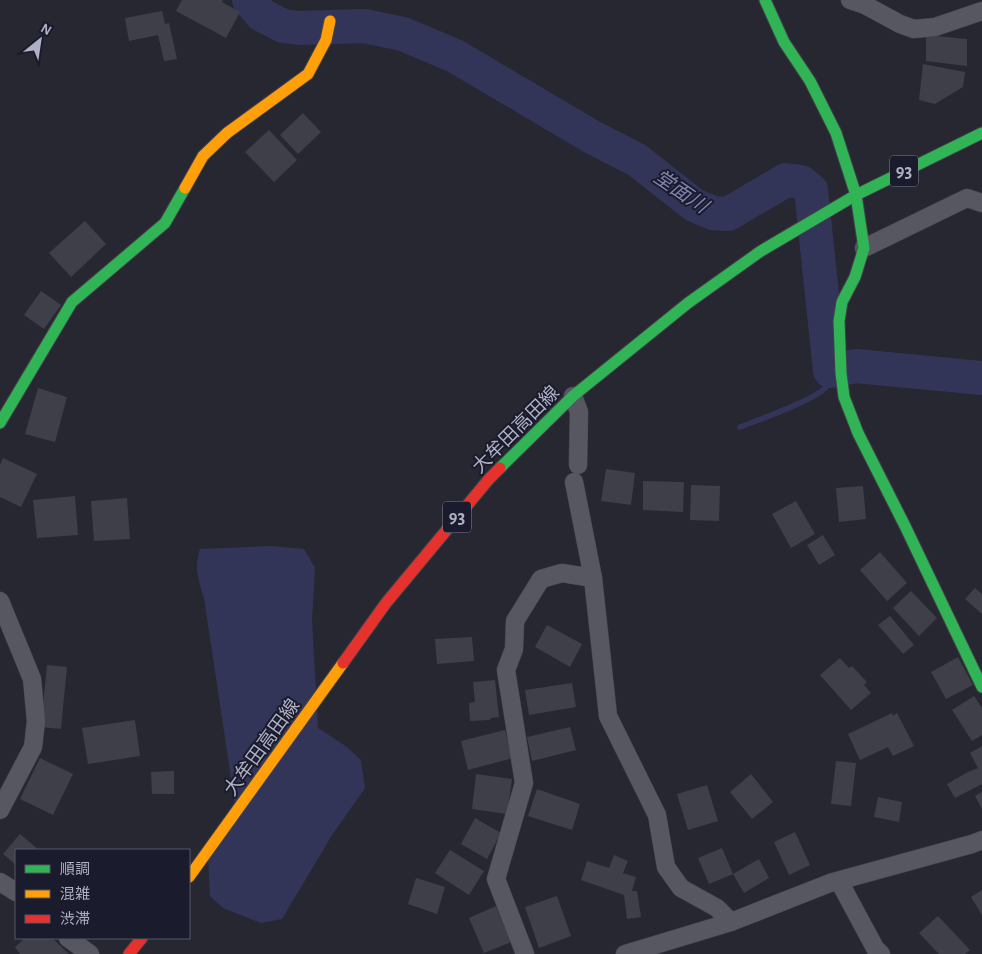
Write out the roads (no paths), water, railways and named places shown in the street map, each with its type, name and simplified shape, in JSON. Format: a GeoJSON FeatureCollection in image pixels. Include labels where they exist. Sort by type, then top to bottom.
{"type":"FeatureCollection","features":[{"type":"Feature","properties":{"kind":"street"},"geometry":{"type":"LineString","coordinates":[[765,0],[784,42],[810,81],[836,133],[856,195],[864,248],[855,277],[842,302],[839,321],[844,397],[858,433],[982,687]]}},
{"type":"Feature","properties":{"kind":"street"},"geometry":{"type":"LineString","coordinates":[[850,0],[865,5],[900,24],[914,29],[935,27],[982,11]]}},
{"type":"Feature","properties":{"kind":"street"},"geometry":{"type":"LineString","coordinates":[[0,423],[72,302],[165,223],[202,156],[227,133],[308,74],[326,40],[330,21]]}},
{"type":"Feature","properties":{"kind":"street","name":"大牟田高田線"},"geometry":{"type":"LineString","coordinates":[[190,876],[386,603],[489,479],[573,396],[688,303],[761,251],[856,195],[982,133]]}},
{"type":"Feature","properties":{"kind":"street"},"geometry":{"type":"LineString","coordinates":[[864,248],[967,198],[982,203]]}},
{"type":"Feature","properties":{"kind":"street"},"geometry":{"type":"LineString","coordinates":[[573,396],[579,412],[576,474],[593,578],[608,716],[657,815],[666,867],[682,888],[718,908],[731,922]]}},
{"type":"Feature","properties":{"kind":"street"},"geometry":{"type":"LineString","coordinates":[[525,954],[496,879],[524,783],[506,670],[514,649],[515,621],[541,579],[562,573],[593,578]]}},
{"type":"Feature","properties":{"kind":"street"},"geometry":{"type":"LineString","coordinates":[[0,601],[32,679],[36,722],[33,746],[0,810]]}},
{"type":"Feature","properties":{"kind":"street"},"geometry":{"type":"LineString","coordinates":[[625,954],[731,922],[830,882],[982,840]]}},
{"type":"Feature","properties":{"kind":"street"},"geometry":{"type":"LineString","coordinates":[[839,881],[875,948],[881,954]]}},
{"type":"Feature","properties":{"kind":"street"},"geometry":{"type":"LineString","coordinates":[[0,882],[15,891]]}},
{"type":"Feature","properties":{"kind":"street"},"geometry":{"type":"LineString","coordinates":[[69,939],[90,954]]}},
{"type":"Feature","properties":{"kind":"street"},"geometry":{"type":"LineString","coordinates":[[129,954],[141,939]]}},
{"type":"Feature","properties":{"kind":"water"},"geometry":{"type":"Polygon","coordinates":[[[271,546],[304,549],[315,568],[312,620],[318,728],[347,747],[361,760],[365,788],[332,835],[282,919],[261,923],[223,908],[210,896],[208,858],[235,805],[204,598],[197,568],[200,549],[271,546]]]}},
{"type":"Feature","properties":{"kind":"waterway","name":"堂面川"},"geometry":{"type":"LineString","coordinates":[[249,0],[262,15],[283,26],[299,28],[364,26],[403,34],[455,56],[592,137],[637,160],[694,205],[713,213],[728,214],[786,180],[801,182],[811,190],[830,371],[856,366],[982,378]]}},
{"type":"Feature","properties":{"kind":"waterway"},"geometry":{"type":"LineString","coordinates":[[740,427],[787,409],[822,391],[829,384],[830,374]]}}]}
